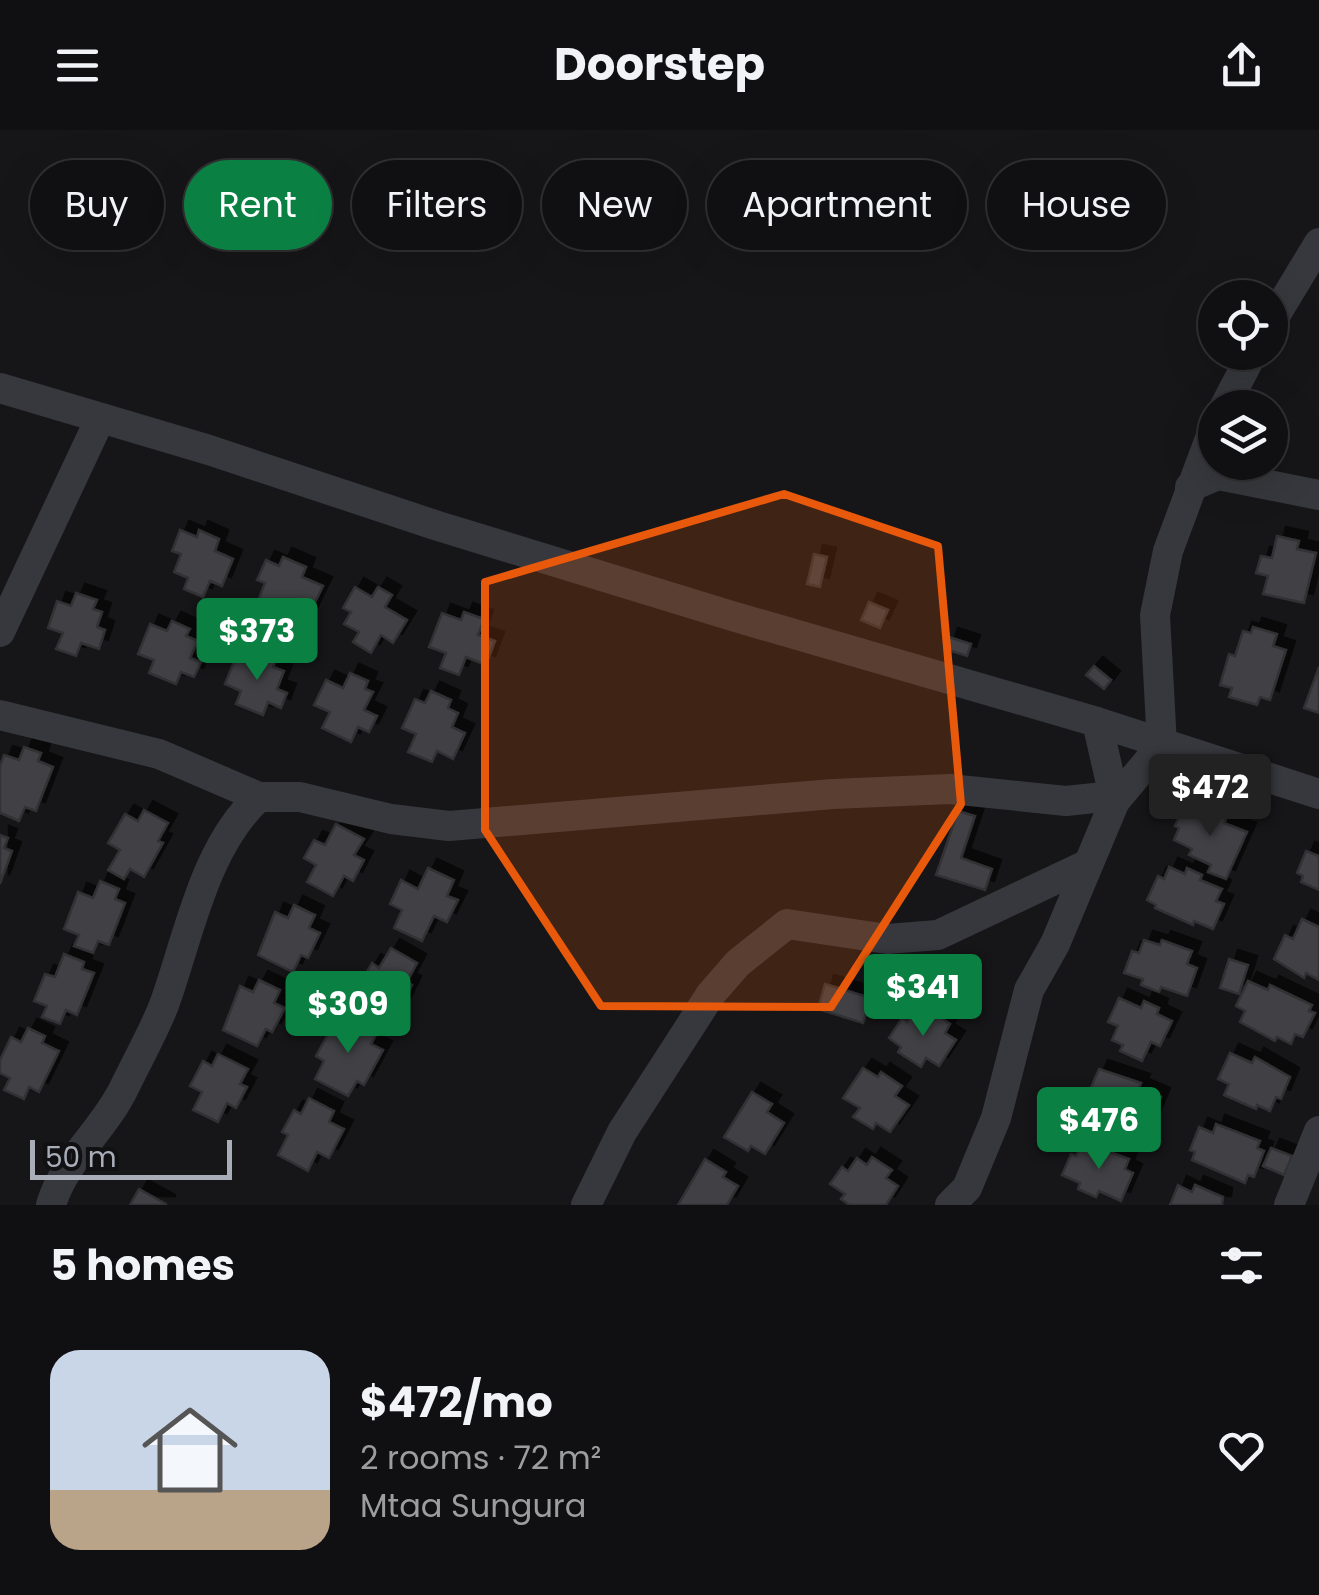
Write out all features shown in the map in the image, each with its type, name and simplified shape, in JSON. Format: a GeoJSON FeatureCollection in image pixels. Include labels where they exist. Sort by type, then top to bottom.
{"type":"FeatureCollection","features":[{"type":"Feature","properties":{"kind":"street"},"geometry":{"type":"LineString","coordinates":[[1288,295],[1319,244]]}},
{"type":"Feature","properties":{"kind":"street"},"geometry":{"type":"LineString","coordinates":[[0,388],[732,616],[1097,722],[1319,794]]}},
{"type":"Feature","properties":{"kind":"street"},"geometry":{"type":"LineString","coordinates":[[0,632],[100,419]]}},
{"type":"Feature","properties":{"kind":"street"},"geometry":{"type":"LineString","coordinates":[[951,1204],[967,1188],[996,1118],[1029,990],[1055,944],[1114,799],[1162,745],[1155,615],[1168,551],[1198,467]]}},
{"type":"Feature","properties":{"kind":"street"},"geometry":{"type":"LineString","coordinates":[[1190,487],[1218,475],[1319,495]]}},
{"type":"Feature","properties":{"kind":"street"},"geometry":{"type":"LineString","coordinates":[[0,714],[160,754],[230,784],[248,806]]}},
{"type":"Feature","properties":{"kind":"street"},"geometry":{"type":"LineString","coordinates":[[1097,722],[1114,799]]}},
{"type":"Feature","properties":{"kind":"street"},"geometry":{"type":"LineString","coordinates":[[248,806],[300,797],[391,819],[450,826],[833,794],[950,789],[1066,800],[1114,799]]}},
{"type":"Feature","properties":{"kind":"street"},"geometry":{"type":"LineString","coordinates":[[51,1205],[84,1144],[113,1112],[154,1027],[206,882],[248,806]]}},
{"type":"Feature","properties":{"kind":"street"},"geometry":{"type":"LineString","coordinates":[[586,1205],[622,1132],[703,1005],[738,963],[787,924],[887,938],[938,934],[1086,865]]}},
{"type":"Feature","properties":{"kind":"street"},"geometry":{"type":"LineString","coordinates":[[1290,1205],[1319,1130]]}},
{"type":"Feature","properties":{"kind":"highlighted area"},"geometry":{"type":"Polygon","coordinates":[[[784,494],[938,546],[961,804],[831,1007],[601,1006],[485,830],[485,582],[784,494]]]}},
{"type":"Feature","properties":{"kind":"building"},"geometry":{"type":"Polygon","coordinates":[[[180,530],[197,537],[199,530],[219,539],[215,551],[233,559],[222,586],[210,581],[203,597],[184,589],[188,578],[174,572],[181,554],[172,551],[180,530]]]}},
{"type":"Feature","properties":{"kind":"building"},"geometry":{"type":"Polygon","coordinates":[[[1277,536],[1299,541],[1297,549],[1316,553],[1304,603],[1263,594],[1268,576],[1256,573],[1261,556],[1272,558],[1277,536]]]}},
{"type":"Feature","properties":{"kind":"building"},"geometry":{"type":"Polygon","coordinates":[[[814,554],[827,557],[820,587],[807,584],[814,554]]]}},
{"type":"Feature","properties":{"kind":"building"},"geometry":{"type":"Polygon","coordinates":[[[283,557],[306,567],[302,577],[323,586],[308,617],[297,613],[293,626],[263,613],[268,602],[259,598],[265,583],[257,580],[266,560],[279,566],[283,557]]]}},
{"type":"Feature","properties":{"kind":"building"},"geometry":{"type":"Polygon","coordinates":[[[355,587],[372,597],[378,587],[392,595],[385,607],[407,620],[393,643],[381,635],[371,653],[353,642],[359,632],[344,624],[351,612],[343,608],[355,587]]]}},
{"type":"Feature","properties":{"kind":"building"},"geometry":{"type":"Polygon","coordinates":[[[76,593],[97,600],[93,609],[102,612],[97,627],[105,630],[99,649],[81,643],[76,656],[56,649],[63,633],[48,628],[57,601],[71,606],[76,593]]]}},
{"type":"Feature","properties":{"kind":"building"},"geometry":{"type":"Polygon","coordinates":[[[869,602],[888,610],[880,628],[861,620],[869,602]]]}},
{"type":"Feature","properties":{"kind":"building"},"geometry":{"type":"Polygon","coordinates":[[[464,612],[484,619],[478,635],[495,641],[486,665],[466,657],[459,675],[440,668],[446,653],[429,647],[442,613],[461,620],[464,612]]]}},
{"type":"Feature","properties":{"kind":"building"},"geometry":{"type":"Polygon","coordinates":[[[172,621],[190,629],[186,636],[198,641],[190,658],[201,662],[194,677],[181,672],[176,684],[149,673],[154,660],[138,654],[150,624],[167,631],[172,621]]]}},
{"type":"Feature","properties":{"kind":"building"},"geometry":{"type":"Polygon","coordinates":[[[1253,627],[1277,634],[1273,646],[1286,650],[1270,700],[1260,697],[1257,705],[1229,697],[1232,688],[1220,685],[1229,654],[1235,656],[1243,631],[1251,633],[1253,627]]]}},
{"type":"Feature","properties":{"kind":"building"},"geometry":{"type":"Polygon","coordinates":[[[949,637],[971,644],[967,656],[945,649],[949,637]]]}},
{"type":"Feature","properties":{"kind":"building"},"geometry":{"type":"Polygon","coordinates":[[[258,652],[276,659],[273,667],[284,671],[277,689],[287,693],[281,708],[268,702],[263,715],[236,704],[241,691],[225,684],[237,654],[254,661],[258,652]]]}},
{"type":"Feature","properties":{"kind":"building"},"geometry":{"type":"Polygon","coordinates":[[[1094,666],[1111,680],[1104,689],[1086,675],[1094,666]]]}},
{"type":"Feature","properties":{"kind":"building"},"geometry":{"type":"Polygon","coordinates":[[[1319,667],[1319,713],[1304,708],[1319,667]]]}},
{"type":"Feature","properties":{"kind":"building"},"geometry":{"type":"Polygon","coordinates":[[[350,673],[368,681],[365,689],[373,692],[364,710],[377,716],[369,732],[358,727],[351,742],[322,728],[330,712],[314,705],[326,680],[343,688],[350,673]]]}},
{"type":"Feature","properties":{"kind":"building"},"geometry":{"type":"Polygon","coordinates":[[[431,691],[451,700],[448,708],[458,713],[452,727],[465,733],[453,759],[437,751],[432,762],[408,752],[416,734],[402,728],[415,699],[425,703],[431,691]]]}},
{"type":"Feature","properties":{"kind":"building"},"geometry":{"type":"Polygon","coordinates":[[[24,747],[41,753],[38,761],[53,767],[36,811],[25,807],[19,821],[0,813],[0,766],[4,755],[19,760],[24,747]]]}},
{"type":"Feature","properties":{"kind":"building"},"geometry":{"type":"Polygon","coordinates":[[[1184,806],[1206,815],[1208,809],[1227,817],[1224,823],[1247,832],[1226,879],[1208,872],[1211,865],[1189,855],[1192,849],[1174,840],[1184,806]]]}},
{"type":"Feature","properties":{"kind":"building"},"geometry":{"type":"Polygon","coordinates":[[[144,810],[168,823],[158,841],[163,843],[144,877],[130,869],[124,879],[108,870],[120,850],[108,843],[125,814],[138,821],[144,810]]]}},
{"type":"Feature","properties":{"kind":"building"},"geometry":{"type":"Polygon","coordinates":[[[958,811],[975,816],[961,858],[992,869],[985,890],[936,875],[958,811]]]}},
{"type":"Feature","properties":{"kind":"building"},"geometry":{"type":"Polygon","coordinates":[[[336,824],[364,839],[354,855],[364,860],[353,881],[344,876],[333,896],[307,882],[316,865],[304,858],[314,840],[325,845],[336,824]]]}},
{"type":"Feature","properties":{"kind":"building"},"geometry":{"type":"Polygon","coordinates":[[[0,835],[8,838],[4,848],[12,851],[0,884],[0,835]]]}},
{"type":"Feature","properties":{"kind":"building"},"geometry":{"type":"Polygon","coordinates":[[[1306,851],[1319,856],[1319,890],[1301,882],[1303,876],[1297,873],[1306,851]]]}},
{"type":"Feature","properties":{"kind":"building"},"geometry":{"type":"Polygon","coordinates":[[[1169,867],[1185,874],[1187,868],[1202,875],[1200,880],[1222,889],[1216,901],[1224,904],[1213,929],[1194,921],[1193,925],[1155,908],[1147,900],[1158,876],[1164,879],[1169,867]]]}},
{"type":"Feature","properties":{"kind":"building"},"geometry":{"type":"Polygon","coordinates":[[[428,868],[454,880],[447,896],[458,900],[447,922],[434,916],[422,941],[394,928],[402,910],[390,904],[401,880],[418,889],[428,868]]]}},
{"type":"Feature","properties":{"kind":"building"},"geometry":{"type":"Polygon","coordinates":[[[100,881],[119,889],[115,899],[125,903],[109,945],[98,941],[93,953],[74,946],[79,935],[64,929],[78,892],[93,898],[100,881]]]}},
{"type":"Feature","properties":{"kind":"building"},"geometry":{"type":"Polygon","coordinates":[[[294,905],[315,915],[309,928],[320,933],[308,958],[301,955],[293,972],[258,955],[275,912],[288,918],[294,905]]]}},
{"type":"Feature","properties":{"kind":"building"},"geometry":{"type":"Polygon","coordinates":[[[1302,919],[1319,927],[1319,980],[1306,973],[1304,978],[1274,959],[1285,935],[1293,939],[1302,919]]]}},
{"type":"Feature","properties":{"kind":"building"},"geometry":{"type":"Polygon","coordinates":[[[1144,940],[1160,945],[1162,940],[1192,951],[1187,964],[1197,968],[1187,996],[1161,987],[1159,992],[1141,985],[1143,979],[1124,973],[1132,951],[1139,953],[1144,940]]]}},
{"type":"Feature","properties":{"kind":"building"},"geometry":{"type":"Polygon","coordinates":[[[391,948],[417,963],[407,982],[412,985],[402,1006],[395,1003],[388,1015],[353,995],[372,963],[379,968],[391,948]]]}},
{"type":"Feature","properties":{"kind":"building"},"geometry":{"type":"Polygon","coordinates":[[[64,954],[84,962],[82,969],[94,973],[77,1015],[66,1010],[60,1024],[42,1017],[47,1006],[34,1001],[45,974],[55,977],[64,954]]]}},
{"type":"Feature","properties":{"kind":"building"},"geometry":{"type":"Polygon","coordinates":[[[1229,959],[1248,965],[1239,994],[1220,988],[1229,959]]]}},
{"type":"Feature","properties":{"kind":"building"},"geometry":{"type":"Polygon","coordinates":[[[259,980],[280,990],[274,1003],[285,1008],[272,1032],[266,1029],[257,1046],[223,1030],[240,986],[253,992],[259,980]]]}},
{"type":"Feature","properties":{"kind":"building"},"geometry":{"type":"Polygon","coordinates":[[[1248,981],[1268,990],[1270,985],[1312,1005],[1309,1011],[1315,1013],[1303,1037],[1295,1034],[1291,1044],[1277,1037],[1275,1041],[1240,1022],[1245,1011],[1236,1006],[1248,981]]]}},
{"type":"Feature","properties":{"kind":"building"},"geometry":{"type":"Polygon","coordinates":[[[825,984],[871,998],[863,1023],[818,1009],[825,984]]]}},
{"type":"Feature","properties":{"kind":"building"},"geometry":{"type":"Polygon","coordinates":[[[1119,998],[1141,1008],[1144,1001],[1159,1008],[1157,1014],[1172,1021],[1160,1046],[1151,1042],[1142,1061],[1120,1051],[1123,1045],[1112,1040],[1118,1026],[1108,1022],[1119,998]]]}},
{"type":"Feature","properties":{"kind":"building"},"geometry":{"type":"Polygon","coordinates":[[[914,1011],[926,1019],[931,1011],[950,1024],[945,1033],[956,1040],[939,1066],[926,1058],[921,1067],[898,1052],[901,1047],[889,1038],[902,1018],[907,1022],[914,1011]]]}},
{"type":"Feature","properties":{"kind":"building"},"geometry":{"type":"Polygon","coordinates":[[[349,1016],[378,1031],[371,1044],[383,1050],[364,1085],[357,1081],[348,1096],[315,1079],[324,1061],[316,1056],[333,1025],[342,1030],[349,1016]]]}},
{"type":"Feature","properties":{"kind":"building"},"geometry":{"type":"Polygon","coordinates":[[[28,1028],[45,1036],[42,1043],[59,1051],[39,1092],[29,1087],[24,1099],[4,1090],[10,1078],[0,1073],[0,1060],[11,1037],[21,1042],[28,1028]]]}},
{"type":"Feature","properties":{"kind":"building"},"geometry":{"type":"Polygon","coordinates":[[[1230,1053],[1252,1063],[1255,1057],[1290,1077],[1281,1099],[1276,1097],[1270,1111],[1224,1095],[1229,1084],[1218,1079],[1230,1053]]]}},
{"type":"Feature","properties":{"kind":"building"},"geometry":{"type":"Polygon","coordinates":[[[218,1054],[248,1069],[240,1084],[247,1087],[236,1108],[227,1103],[218,1122],[193,1110],[202,1092],[190,1086],[203,1061],[212,1066],[218,1054]]]}},
{"type":"Feature","properties":{"kind":"building"},"geometry":{"type":"Polygon","coordinates":[[[863,1068],[878,1077],[881,1072],[902,1086],[895,1096],[909,1105],[890,1132],[876,1123],[873,1129],[853,1117],[860,1108],[843,1098],[863,1068]]]}},
{"type":"Feature","properties":{"kind":"building"},"geometry":{"type":"Polygon","coordinates":[[[1099,1069],[1141,1083],[1139,1088],[1161,1097],[1147,1130],[1132,1123],[1130,1129],[1102,1117],[1104,1112],[1084,1103],[1099,1069]]]}},
{"type":"Feature","properties":{"kind":"building"},"geometry":{"type":"Polygon","coordinates":[[[752,1092],[772,1104],[767,1112],[784,1123],[765,1154],[751,1146],[748,1151],[724,1137],[752,1092]]]}},
{"type":"Feature","properties":{"kind":"building"},"geometry":{"type":"Polygon","coordinates":[[[309,1098],[334,1111],[329,1122],[344,1129],[329,1158],[317,1152],[308,1171],[278,1155],[288,1135],[282,1132],[294,1110],[301,1114],[309,1098]]]}},
{"type":"Feature","properties":{"kind":"building"},"geometry":{"type":"Polygon","coordinates":[[[1216,1124],[1260,1141],[1257,1148],[1264,1151],[1254,1177],[1248,1175],[1245,1183],[1192,1160],[1195,1152],[1190,1150],[1199,1127],[1213,1133],[1216,1124]]]}},
{"type":"Feature","properties":{"kind":"building"},"geometry":{"type":"Polygon","coordinates":[[[1082,1142],[1129,1159],[1125,1169],[1133,1173],[1121,1201],[1099,1191],[1096,1197],[1078,1189],[1080,1183],[1062,1175],[1071,1154],[1076,1156],[1082,1142]]]}},
{"type":"Feature","properties":{"kind":"building"},"geometry":{"type":"Polygon","coordinates":[[[1271,1148],[1292,1156],[1284,1175],[1263,1166],[1271,1148]]]}},
{"type":"Feature","properties":{"kind":"building"},"geometry":{"type":"Polygon","coordinates":[[[872,1157],[892,1170],[886,1178],[898,1186],[886,1205],[849,1205],[841,1199],[845,1194],[830,1184],[842,1167],[848,1171],[857,1158],[867,1165],[872,1157]]]}},
{"type":"Feature","properties":{"kind":"building"},"geometry":{"type":"Polygon","coordinates":[[[705,1159],[726,1172],[723,1177],[738,1186],[727,1205],[678,1205],[705,1159]]]}},
{"type":"Feature","properties":{"kind":"building"},"geometry":{"type":"Polygon","coordinates":[[[1178,1185],[1192,1192],[1195,1185],[1223,1197],[1222,1205],[1170,1205],[1178,1185]]]}},
{"type":"Feature","properties":{"kind":"building"},"geometry":{"type":"Polygon","coordinates":[[[139,1189],[166,1204],[166,1205],[130,1205],[139,1189]]]}}]}
